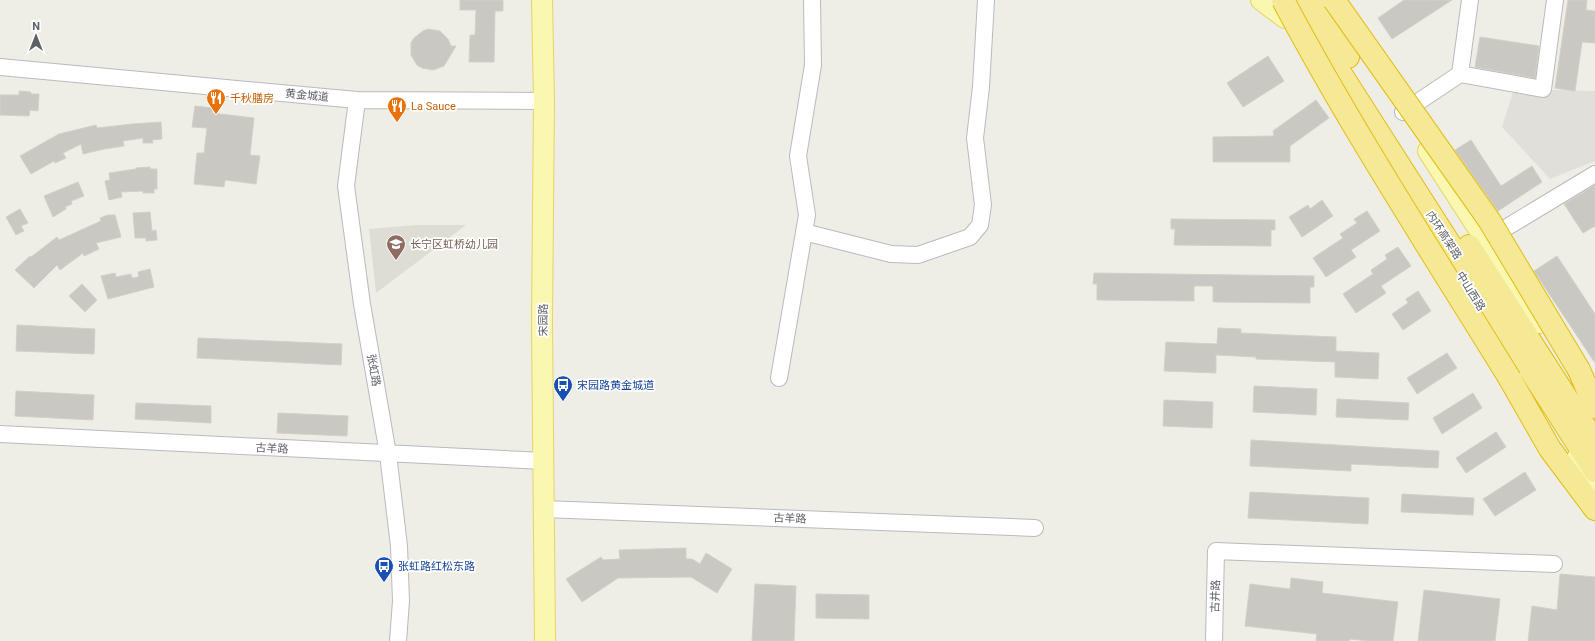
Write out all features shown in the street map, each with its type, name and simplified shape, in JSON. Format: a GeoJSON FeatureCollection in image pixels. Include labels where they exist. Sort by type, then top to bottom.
{"type":"FeatureCollection","features":[{"type":"Feature","properties":{"kind":"highway","name":"内环高架路"},"geometry":{"type":"LineString","coordinates":[[1311,0],[1595,442]]}},
{"type":"Feature","properties":{"kind":"highway"},"geometry":{"type":"LineString","coordinates":[[1334,0],[1489,220],[1579,370],[1595,408]]}},
{"type":"Feature","properties":{"kind":"highway"},"geometry":{"type":"LineString","coordinates":[[1286,6],[1319,67],[1510,379],[1550,449],[1595,509]]}},
{"type":"Feature","properties":{"kind":"highway","name":"内环高架路"},"geometry":{"type":"LineString","coordinates":[[1286,6],[1327,53],[1595,471]]}},
{"type":"Feature","properties":{"kind":"main road","name":"宋园路"},"geometry":{"type":"LineString","coordinates":[[542,0],[544,101],[542,322],[545,641]]}},
{"type":"Feature","properties":{"kind":"main road"},"geometry":{"type":"LineString","coordinates":[[1261,0],[1286,6]]}},
{"type":"Feature","properties":{"kind":"main road","name":"中山西路"},"geometry":{"type":"LineString","coordinates":[[1273,0],[1286,6],[1446,252],[1595,488]]}},
{"type":"Feature","properties":{"kind":"main road"},"geometry":{"type":"LineString","coordinates":[[1326,0],[1403,112],[1595,408]]}},
{"type":"Feature","properties":{"kind":"street"},"geometry":{"type":"LineString","coordinates":[[779,378],[807,215],[798,156],[813,65],[812,0]]}},
{"type":"Feature","properties":{"kind":"street"},"geometry":{"type":"LineString","coordinates":[[804,232],[891,254],[918,255],[970,237],[980,225],[983,204],[975,138],[981,87],[986,0]]}},
{"type":"Feature","properties":{"kind":"street"},"geometry":{"type":"LineString","coordinates":[[1460,74],[1470,0]]}},
{"type":"Feature","properties":{"kind":"street"},"geometry":{"type":"LineString","coordinates":[[1403,112],[1460,74],[1543,89],[1555,0]]}},
{"type":"Feature","properties":{"kind":"street","name":"黄金城道"},"geometry":{"type":"LineString","coordinates":[[0,67],[357,100],[544,101]]}},
{"type":"Feature","properties":{"kind":"street","name":"张虹路"},"geometry":{"type":"LineString","coordinates":[[357,100],[346,186],[362,304],[388,454],[399,546],[401,601],[398,641]]}},
{"type":"Feature","properties":{"kind":"street"},"geometry":{"type":"LineString","coordinates":[[1486,240],[1595,174]]}},
{"type":"Feature","properties":{"kind":"street","name":"古羊路"},"geometry":{"type":"LineString","coordinates":[[0,434],[544,461]]}},
{"type":"Feature","properties":{"kind":"street","name":"古羊路"},"geometry":{"type":"LineString","coordinates":[[544,509],[1035,528]]}},
{"type":"Feature","properties":{"kind":"street","name":"古井路"},"geometry":{"type":"LineString","coordinates":[[1214,641],[1216,551],[1554,564]]}},
{"type":"Feature","properties":{"kind":"shaded area"},"geometry":{"type":"Polygon","coordinates":[[[1514,89],[1595,91],[1595,161],[1550,179],[1502,127],[1514,89]]]}},
{"type":"Feature","properties":{"kind":"shaded area","name":"长宁区虹桥幼儿园"},"geometry":{"type":"Polygon","coordinates":[[[417,225],[466,225],[376,293],[369,229],[417,225]]]}},
{"type":"Feature","properties":{"kind":"building"},"geometry":{"type":"Polygon","coordinates":[[[460,0],[503,0],[503,11],[495,11],[494,62],[469,62],[470,35],[475,35],[476,10],[460,10],[460,0]]]}},
{"type":"Feature","properties":{"kind":"building"},"geometry":{"type":"Polygon","coordinates":[[[1404,0],[1452,0],[1392,39],[1378,18],[1404,0]]]}},
{"type":"Feature","properties":{"kind":"building"},"geometry":{"type":"Polygon","coordinates":[[[1568,0],[1587,0],[1586,10],[1595,11],[1595,43],[1582,42],[1575,91],[1555,88],[1568,0]]]}},
{"type":"Feature","properties":{"kind":"building"},"geometry":{"type":"Polygon","coordinates":[[[428,29],[440,31],[448,39],[451,46],[456,46],[444,66],[433,70],[422,68],[417,65],[411,55],[411,43],[414,38],[428,29]]]}},
{"type":"Feature","properties":{"kind":"building"},"geometry":{"type":"Polygon","coordinates":[[[1480,37],[1539,46],[1535,78],[1475,67],[1480,37]]]}},
{"type":"Feature","properties":{"kind":"building"},"geometry":{"type":"Polygon","coordinates":[[[1268,56],[1284,81],[1243,107],[1227,83],[1268,56]]]}},
{"type":"Feature","properties":{"kind":"building"},"geometry":{"type":"Polygon","coordinates":[[[19,91],[39,94],[38,111],[30,110],[29,116],[0,115],[0,95],[19,95],[19,91]]]}},
{"type":"Feature","properties":{"kind":"building"},"geometry":{"type":"Polygon","coordinates":[[[1316,100],[1329,118],[1290,146],[1290,162],[1213,162],[1213,137],[1274,136],[1273,131],[1316,100]]]}},
{"type":"Feature","properties":{"kind":"building"},"geometry":{"type":"Polygon","coordinates":[[[195,106],[213,108],[212,113],[254,118],[250,155],[260,156],[256,184],[225,180],[224,187],[194,184],[197,153],[204,153],[207,128],[192,127],[195,106]]]}},
{"type":"Feature","properties":{"kind":"building"},"geometry":{"type":"Polygon","coordinates":[[[161,122],[162,139],[152,140],[153,143],[143,143],[143,138],[123,141],[124,146],[83,154],[81,144],[63,153],[66,158],[55,163],[54,161],[31,174],[20,156],[59,134],[96,125],[97,128],[161,122]]]}},
{"type":"Feature","properties":{"kind":"building"},"geometry":{"type":"Polygon","coordinates":[[[1471,140],[1501,186],[1532,166],[1542,182],[1498,211],[1455,150],[1471,140]]]}},
{"type":"Feature","properties":{"kind":"building"},"geometry":{"type":"Polygon","coordinates":[[[150,167],[150,169],[157,169],[157,189],[154,189],[154,193],[143,193],[143,191],[121,192],[122,197],[109,200],[105,181],[110,180],[109,173],[150,167]]]}},
{"type":"Feature","properties":{"kind":"building"},"geometry":{"type":"Polygon","coordinates":[[[78,182],[84,196],[71,201],[72,204],[65,207],[66,209],[53,217],[44,196],[78,182]]]}},
{"type":"Feature","properties":{"kind":"building"},"geometry":{"type":"Polygon","coordinates":[[[1595,185],[1595,226],[1583,233],[1564,204],[1595,185]]]}},
{"type":"Feature","properties":{"kind":"building"},"geometry":{"type":"Polygon","coordinates":[[[1322,200],[1333,216],[1302,237],[1289,217],[1308,205],[1310,209],[1322,200]]]}},
{"type":"Feature","properties":{"kind":"building"},"geometry":{"type":"Polygon","coordinates":[[[20,209],[28,223],[21,226],[24,231],[16,235],[6,217],[20,209]]]}},
{"type":"Feature","properties":{"kind":"building"},"geometry":{"type":"Polygon","coordinates":[[[1367,211],[1380,231],[1351,250],[1356,257],[1326,277],[1313,258],[1343,238],[1340,234],[1357,223],[1354,219],[1367,211]]]}},
{"type":"Feature","properties":{"kind":"building"},"geometry":{"type":"Polygon","coordinates":[[[150,212],[152,231],[156,230],[157,240],[146,241],[146,238],[135,238],[133,213],[150,212]]]}},
{"type":"Feature","properties":{"kind":"building"},"geometry":{"type":"Polygon","coordinates":[[[108,215],[115,215],[121,237],[96,243],[99,249],[84,256],[83,253],[60,270],[57,265],[34,288],[15,270],[30,256],[31,257],[57,237],[59,240],[101,221],[100,218],[108,215]]]}},
{"type":"Feature","properties":{"kind":"building"},"geometry":{"type":"Polygon","coordinates":[[[1171,219],[1275,220],[1275,230],[1271,230],[1271,246],[1174,245],[1175,229],[1171,229],[1171,219]]]}},
{"type":"Feature","properties":{"kind":"building"},"geometry":{"type":"Polygon","coordinates":[[[1398,247],[1411,266],[1381,286],[1386,293],[1356,313],[1343,294],[1373,274],[1371,270],[1387,259],[1385,255],[1398,247]]]}},
{"type":"Feature","properties":{"kind":"building"},"geometry":{"type":"Polygon","coordinates":[[[1557,256],[1595,314],[1595,363],[1534,271],[1557,256]]]}},
{"type":"Feature","properties":{"kind":"building"},"geometry":{"type":"Polygon","coordinates":[[[150,269],[154,287],[108,299],[101,276],[115,273],[116,277],[131,274],[132,278],[139,277],[138,272],[150,269]]]}},
{"type":"Feature","properties":{"kind":"building"},"geometry":{"type":"Polygon","coordinates":[[[1094,273],[1314,276],[1314,287],[1310,287],[1310,303],[1213,302],[1213,286],[1194,286],[1194,301],[1097,300],[1097,284],[1093,284],[1094,273]]]}},
{"type":"Feature","properties":{"kind":"building"},"geometry":{"type":"Polygon","coordinates":[[[82,284],[97,300],[85,312],[69,296],[82,284]]]}},
{"type":"Feature","properties":{"kind":"building"},"geometry":{"type":"Polygon","coordinates":[[[1418,291],[1431,311],[1403,330],[1392,314],[1408,303],[1406,299],[1418,291]]]}},
{"type":"Feature","properties":{"kind":"building"},"geometry":{"type":"Polygon","coordinates":[[[17,325],[95,329],[94,354],[16,351],[17,325]]]}},
{"type":"Feature","properties":{"kind":"building"},"geometry":{"type":"Polygon","coordinates":[[[1218,328],[1241,329],[1241,333],[1336,337],[1336,351],[1379,353],[1378,379],[1335,377],[1335,362],[1256,359],[1256,357],[1216,355],[1216,373],[1164,371],[1166,342],[1217,344],[1218,328]]]}},
{"type":"Feature","properties":{"kind":"building"},"geometry":{"type":"Polygon","coordinates":[[[198,338],[342,344],[341,365],[197,358],[198,338]]]}},
{"type":"Feature","properties":{"kind":"building"},"geometry":{"type":"Polygon","coordinates":[[[1447,353],[1457,368],[1417,394],[1407,378],[1447,353]]]}},
{"type":"Feature","properties":{"kind":"building"},"geometry":{"type":"Polygon","coordinates":[[[1254,386],[1317,389],[1316,415],[1253,412],[1254,386]]]}},
{"type":"Feature","properties":{"kind":"building"},"geometry":{"type":"Polygon","coordinates":[[[16,391],[94,395],[93,420],[15,416],[16,391]]]}},
{"type":"Feature","properties":{"kind":"building"},"geometry":{"type":"Polygon","coordinates":[[[1473,393],[1482,408],[1442,434],[1433,418],[1473,393]]]}},
{"type":"Feature","properties":{"kind":"building"},"geometry":{"type":"Polygon","coordinates":[[[1337,399],[1409,403],[1408,420],[1336,417],[1337,399]]]}},
{"type":"Feature","properties":{"kind":"building"},"geometry":{"type":"Polygon","coordinates":[[[1164,400],[1213,402],[1212,428],[1163,426],[1164,400]]]}},
{"type":"Feature","properties":{"kind":"building"},"geometry":{"type":"Polygon","coordinates":[[[136,403],[211,406],[211,423],[135,419],[136,403]]]}},
{"type":"Feature","properties":{"kind":"building"},"geometry":{"type":"Polygon","coordinates":[[[278,413],[348,416],[347,436],[277,433],[278,413]]]}},
{"type":"Feature","properties":{"kind":"building"},"geometry":{"type":"Polygon","coordinates":[[[1496,432],[1506,447],[1466,473],[1456,458],[1496,432]]]}},
{"type":"Feature","properties":{"kind":"building"},"geometry":{"type":"Polygon","coordinates":[[[1251,440],[1439,451],[1438,468],[1351,464],[1351,471],[1250,466],[1251,440]]]}},
{"type":"Feature","properties":{"kind":"building"},"geometry":{"type":"Polygon","coordinates":[[[1525,472],[1536,490],[1495,516],[1483,499],[1525,472]]]}},
{"type":"Feature","properties":{"kind":"building"},"geometry":{"type":"Polygon","coordinates":[[[1250,492],[1369,498],[1368,524],[1248,518],[1250,492]]]}},
{"type":"Feature","properties":{"kind":"building"},"geometry":{"type":"Polygon","coordinates":[[[1402,494],[1474,498],[1473,515],[1401,512],[1402,494]]]}},
{"type":"Feature","properties":{"kind":"building"},"geometry":{"type":"Polygon","coordinates":[[[686,548],[686,559],[692,559],[700,564],[706,553],[732,569],[717,593],[691,577],[618,578],[582,602],[566,579],[601,557],[603,560],[620,559],[619,550],[686,548]]]}},
{"type":"Feature","properties":{"kind":"building"},"geometry":{"type":"Polygon","coordinates":[[[1560,574],[1595,577],[1595,641],[1528,641],[1532,606],[1557,610],[1560,574]]]}},
{"type":"Feature","properties":{"kind":"building"},"geometry":{"type":"Polygon","coordinates":[[[1291,578],[1323,582],[1322,593],[1398,602],[1393,641],[1350,639],[1349,641],[1316,641],[1317,634],[1245,626],[1250,584],[1290,589],[1291,578]]]}},
{"type":"Feature","properties":{"kind":"building"},"geometry":{"type":"Polygon","coordinates":[[[755,584],[796,586],[794,641],[752,641],[755,584]]]}},
{"type":"Feature","properties":{"kind":"building"},"geometry":{"type":"Polygon","coordinates":[[[1424,590],[1500,599],[1495,641],[1418,641],[1424,590]]]}},
{"type":"Feature","properties":{"kind":"building"},"geometry":{"type":"Polygon","coordinates":[[[816,594],[869,595],[869,619],[816,618],[816,594]]]}},
{"type":"Feature","properties":{"kind":"place","name":"千秋膳房"},"geometry":{"type":"Point","coordinates":[216,115]}},
{"type":"Feature","properties":{"kind":"place","name":"La Sauce"},"geometry":{"type":"Point","coordinates":[397,123]}},
{"type":"Feature","properties":{"kind":"place","name":"长宁区虹桥幼儿园"},"geometry":{"type":"Point","coordinates":[396,261]}},
{"type":"Feature","properties":{"kind":"place","name":"宋园路黄金城道"},"geometry":{"type":"Point","coordinates":[563,402]}},
{"type":"Feature","properties":{"kind":"place","name":"张虹路红松东路"},"geometry":{"type":"Point","coordinates":[384,583]}}]}
